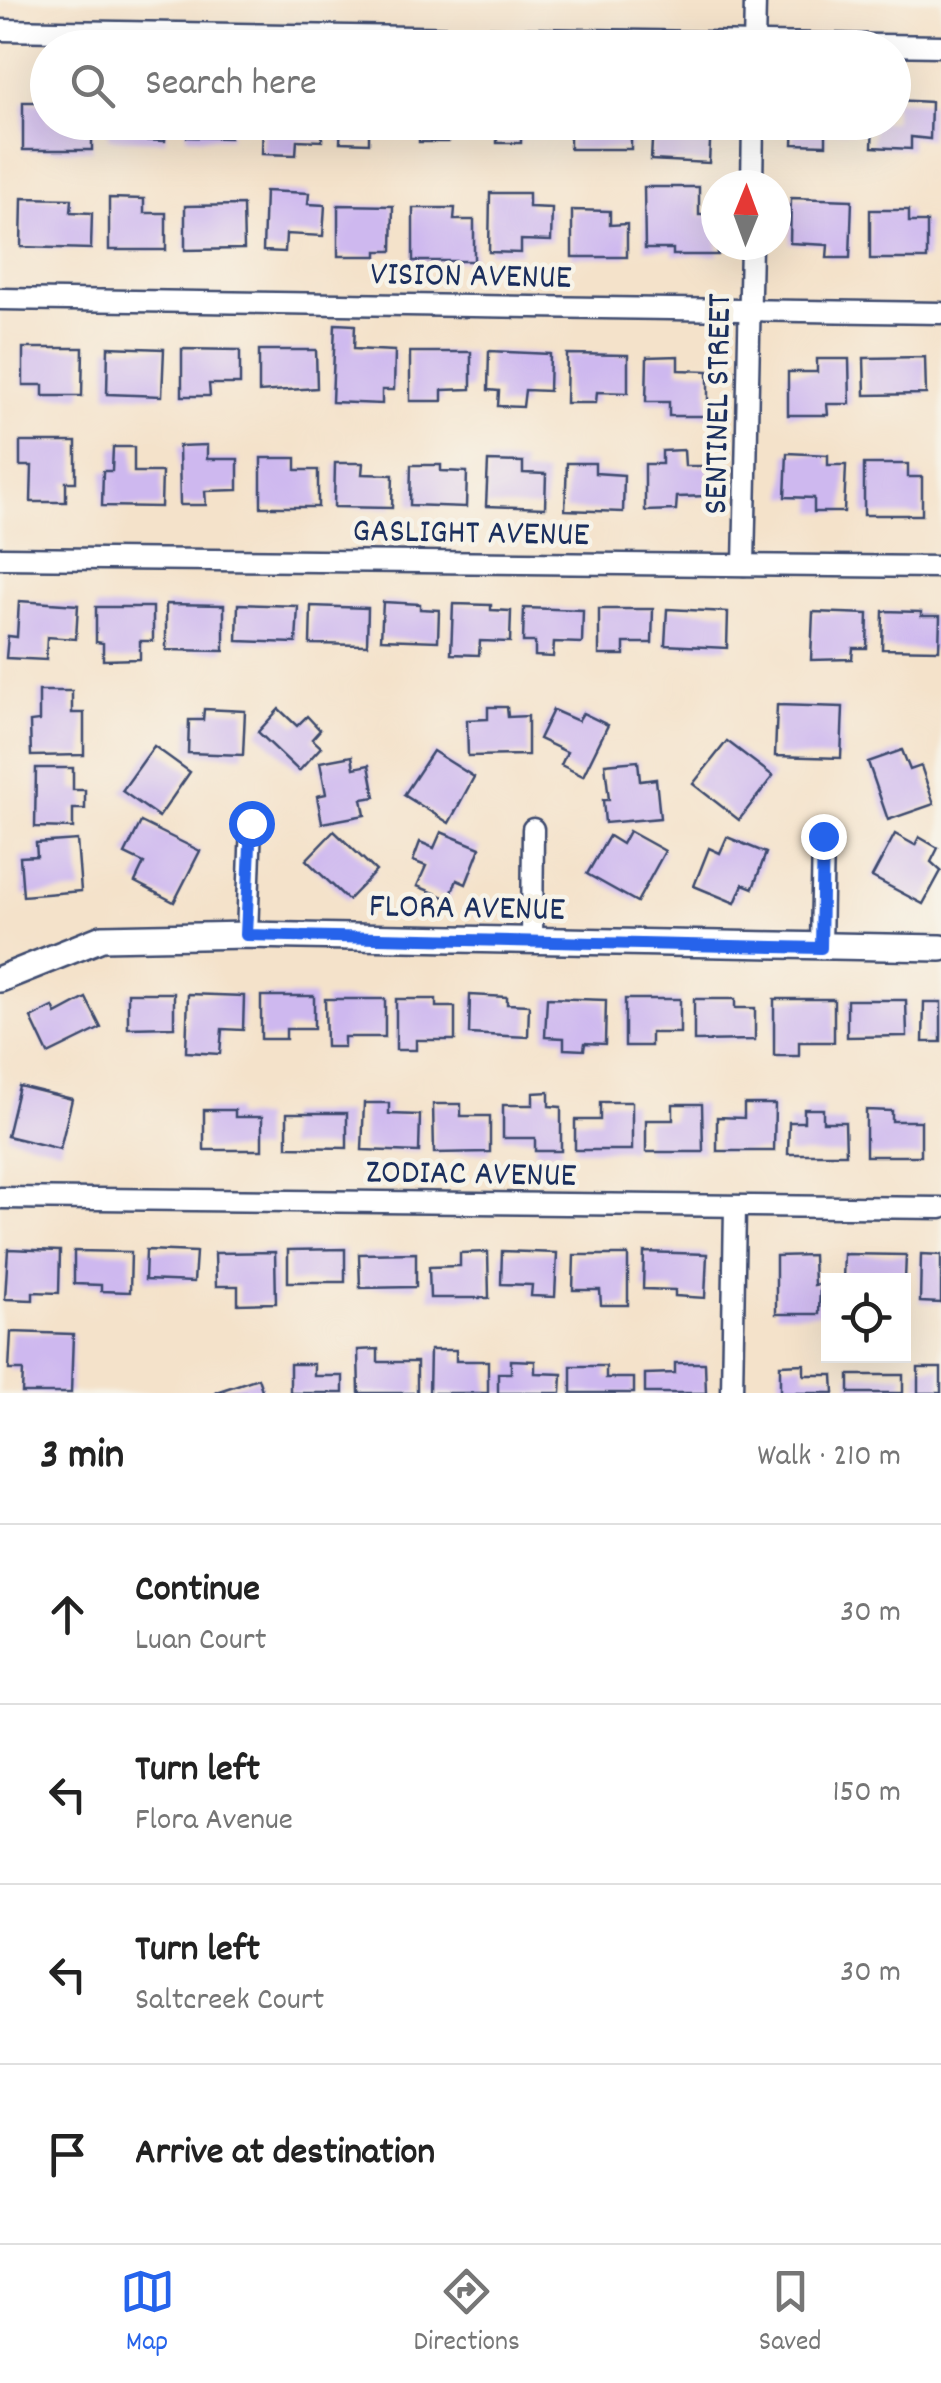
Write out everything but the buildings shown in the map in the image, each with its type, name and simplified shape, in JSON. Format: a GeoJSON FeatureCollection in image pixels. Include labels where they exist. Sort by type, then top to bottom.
{"type":"FeatureCollection","features":[{"type":"Feature","properties":{"kind":"street"},"geometry":{"type":"LineString","coordinates":[[755,30],[756,0]]}},
{"type":"Feature","properties":{"kind":"street"},"geometry":{"type":"LineString","coordinates":[[0,30],[30,31]]}},
{"type":"Feature","properties":{"kind":"street"},"geometry":{"type":"LineString","coordinates":[[911,46],[941,46]]}},
{"type":"Feature","properties":{"kind":"street"},"geometry":{"type":"LineString","coordinates":[[752,170],[753,140]]}},
{"type":"Feature","properties":{"kind":"street","name":"SENTINEL STREET"},"geometry":{"type":"LineString","coordinates":[[744,565],[751,260]]}},
{"type":"Feature","properties":{"kind":"street","name":"VISION AVENUE"},"geometry":{"type":"LineString","coordinates":[[0,298],[941,313]]}},
{"type":"Feature","properties":{"kind":"street","name":"GASLIGHT AVENUE"},"geometry":{"type":"LineString","coordinates":[[0,558],[941,568]]}},
{"type":"Feature","properties":{"kind":"street"},"geometry":{"type":"LineString","coordinates":[[246,935],[251,823]]}},
{"type":"Feature","properties":{"kind":"street"},"geometry":{"type":"LineString","coordinates":[[532,941],[534,829]]}},
{"type":"Feature","properties":{"kind":"street"},"geometry":{"type":"LineString","coordinates":[[821,948],[823,836]]}},
{"type":"Feature","properties":{"kind":"street","name":"FLORA AVENUE"},"geometry":{"type":"LineString","coordinates":[[0,979],[102,938],[246,935],[941,948]]}},
{"type":"Feature","properties":{"kind":"street","name":"ZODIAC AVENUE"},"geometry":{"type":"LineString","coordinates":[[0,1198],[941,1208]]}},
{"type":"Feature","properties":{"kind":"street"},"geometry":{"type":"LineString","coordinates":[[732,1393],[734,1207]]}},
{"type":"Feature","properties":{"kind":"route"},"geometry":{"type":"LineString","coordinates":[[251,823],[246,935],[821,948],[823,836]]}}]}
